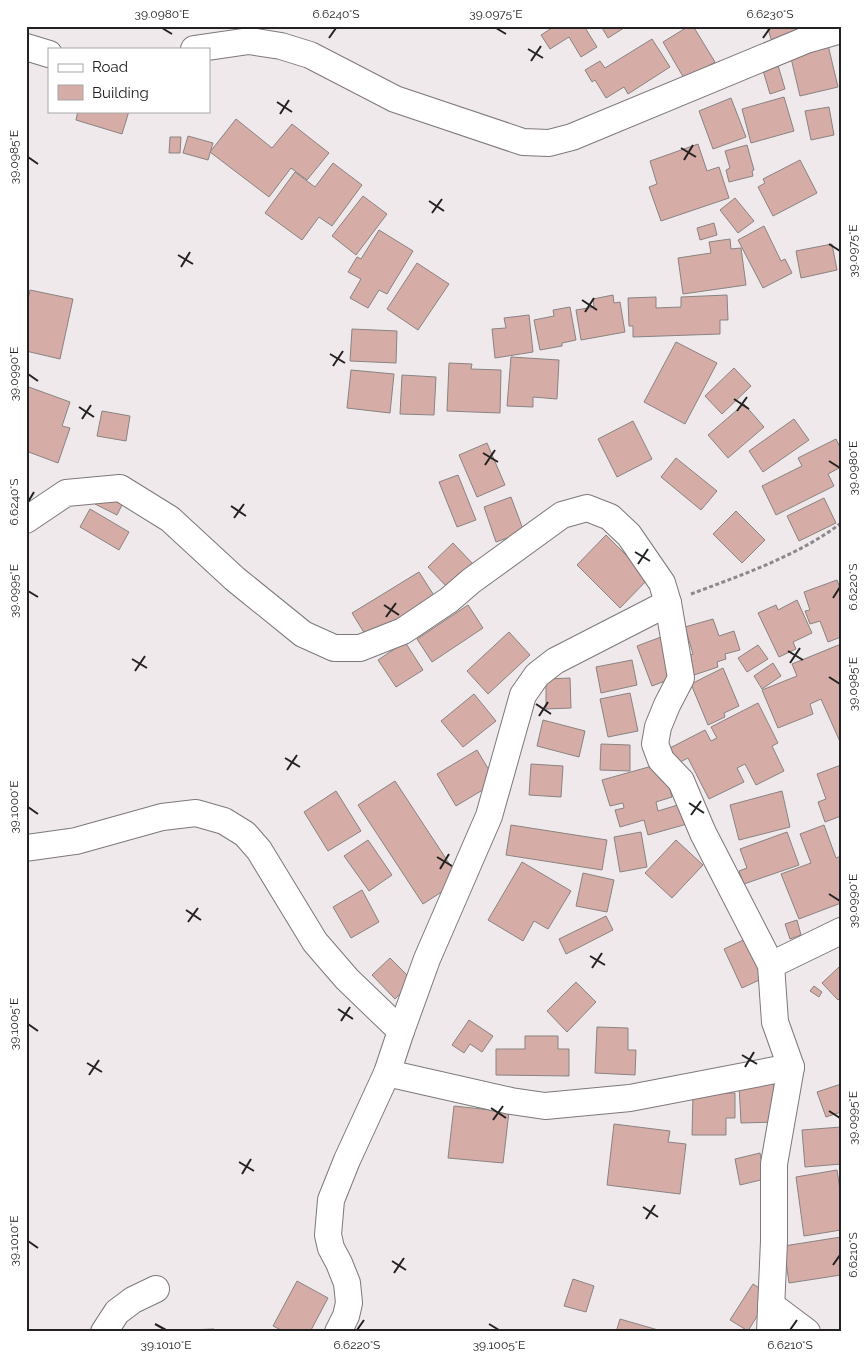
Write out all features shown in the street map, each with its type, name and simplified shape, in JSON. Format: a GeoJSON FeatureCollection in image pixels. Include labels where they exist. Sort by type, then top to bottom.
{"type":"FeatureCollection","features":[{"type":"Feature","properties":{"kind":"street"},"geometry":{"type":"LineString","coordinates":[[201,48],[249,41],[280,46],[310,55],[394,99],[522,142],[549,143],[572,137],[806,40],[841,30]]}},
{"type":"Feature","properties":{"kind":"street"},"geometry":{"type":"LineString","coordinates":[[26,47],[48,54]]}},
{"type":"Feature","properties":{"kind":"street"},"geometry":{"type":"LineString","coordinates":[[26,520],[66,493],[120,488],[170,518],[235,579],[303,634],[334,648],[360,648],[403,631],[449,600],[471,581],[562,515],[587,508],[610,517],[629,535],[662,583],[668,603],[681,678],[667,705],[658,728],[655,744],[661,760],[681,782],[703,832],[771,965],[776,1022],[791,1067],[774,1164],[774,1241],[770,1332]]}},
{"type":"Feature","properties":{"kind":"street"},"geometry":{"type":"LineString","coordinates":[[338,1332],[346,1316],[349,1303],[347,1283],[331,1248],[328,1235],[331,1200],[387,1073],[400,1031],[427,959],[489,816],[524,695],[537,675],[555,661],[668,603]]}},
{"type":"Feature","properties":{"kind":"street"},"geometry":{"type":"LineString","coordinates":[[26,848],[76,841],[162,817],[196,813],[224,821],[245,834],[259,850],[316,942],[347,979],[400,1031]]}},
{"type":"Feature","properties":{"kind":"street"},"geometry":{"type":"LineString","coordinates":[[771,965],[841,931]]}},
{"type":"Feature","properties":{"kind":"street"},"geometry":{"type":"LineString","coordinates":[[387,1073],[512,1101],[545,1106],[630,1098],[791,1067]]}},
{"type":"Feature","properties":{"kind":"street"},"geometry":{"type":"LineString","coordinates":[[104,1332],[117,1312],[133,1300],[156,1288]]}},
{"type":"Feature","properties":{"kind":"street"},"geometry":{"type":"LineString","coordinates":[[771,1305],[807,1332]]}},
{"type":"Feature","properties":{"kind":"path"},"geometry":{"type":"LineString","coordinates":[[668,603],[766,565],[828,533],[841,523]]}},
{"type":"Feature","properties":{"kind":"building"},"geometry":{"type":"Polygon","coordinates":[[[555,26],[584,26],[597,47],[581,57],[569,37],[550,49],[541,35],[555,26]]]}},
{"type":"Feature","properties":{"kind":"building"},"geometry":{"type":"Polygon","coordinates":[[[601,26],[627,26],[608,38],[601,26]]]}},
{"type":"Feature","properties":{"kind":"building"},"geometry":{"type":"Polygon","coordinates":[[[689,26],[693,26],[715,62],[685,80],[663,42],[689,26]]]}},
{"type":"Feature","properties":{"kind":"building"},"geometry":{"type":"Polygon","coordinates":[[[767,26],[818,26],[773,45],[767,26]]]}},
{"type":"Feature","properties":{"kind":"building"},"geometry":{"type":"Polygon","coordinates":[[[652,39],[670,67],[628,94],[624,87],[606,98],[595,80],[592,82],[585,70],[600,61],[605,68],[652,39]]]}},
{"type":"Feature","properties":{"kind":"building"},"geometry":{"type":"Polygon","coordinates":[[[828,45],[838,87],[800,96],[790,54],[828,45]]]}},
{"type":"Feature","properties":{"kind":"building"},"geometry":{"type":"Polygon","coordinates":[[[777,62],[785,89],[770,94],[762,67],[777,62]]]}},
{"type":"Feature","properties":{"kind":"building"},"geometry":{"type":"Polygon","coordinates":[[[784,97],[794,131],[751,143],[742,109],[784,97]]]}},
{"type":"Feature","properties":{"kind":"building"},"geometry":{"type":"Polygon","coordinates":[[[731,98],[746,137],[713,149],[699,111],[731,98]]]}},
{"type":"Feature","properties":{"kind":"building"},"geometry":{"type":"Polygon","coordinates":[[[829,107],[834,135],[811,140],[805,111],[829,107]]]}},
{"type":"Feature","properties":{"kind":"building"},"geometry":{"type":"Polygon","coordinates":[[[78,112],[129,112],[122,134],[76,120],[78,112]]]}},
{"type":"Feature","properties":{"kind":"building"},"geometry":{"type":"Polygon","coordinates":[[[236,119],[272,148],[292,124],[329,153],[307,180],[291,168],[269,197],[210,152],[236,119]]]}},
{"type":"Feature","properties":{"kind":"building"},"geometry":{"type":"Polygon","coordinates":[[[188,136],[213,143],[208,160],[183,153],[188,136]]]}},
{"type":"Feature","properties":{"kind":"building"},"geometry":{"type":"Polygon","coordinates":[[[170,137],[181,137],[180,153],[169,153],[170,137]]]}},
{"type":"Feature","properties":{"kind":"building"},"geometry":{"type":"Polygon","coordinates":[[[698,144],[707,171],[719,167],[729,198],[661,221],[649,187],[657,184],[650,161],[698,144]]]}},
{"type":"Feature","properties":{"kind":"building"},"geometry":{"type":"Polygon","coordinates":[[[747,145],[754,170],[752,171],[753,176],[729,182],[726,170],[730,168],[725,151],[747,145]]]}},
{"type":"Feature","properties":{"kind":"building"},"geometry":{"type":"Polygon","coordinates":[[[800,160],[817,193],[773,216],[758,187],[765,183],[763,179],[800,160]]]}},
{"type":"Feature","properties":{"kind":"building"},"geometry":{"type":"Polygon","coordinates":[[[333,163],[362,185],[332,226],[319,217],[302,240],[265,213],[295,172],[315,187],[333,163]]]}},
{"type":"Feature","properties":{"kind":"building"},"geometry":{"type":"Polygon","coordinates":[[[363,196],[387,214],[356,255],[332,236],[363,196]]]}},
{"type":"Feature","properties":{"kind":"building"},"geometry":{"type":"Polygon","coordinates":[[[735,198],[754,221],[738,233],[720,210],[735,198]]]}},
{"type":"Feature","properties":{"kind":"building"},"geometry":{"type":"Polygon","coordinates":[[[714,223],[717,235],[700,240],[697,228],[714,223]]]}},
{"type":"Feature","properties":{"kind":"building"},"geometry":{"type":"Polygon","coordinates":[[[764,226],[781,261],[785,259],[792,273],[763,288],[738,240],[764,226]]]}},
{"type":"Feature","properties":{"kind":"building"},"geometry":{"type":"Polygon","coordinates":[[[379,230],[413,251],[387,294],[379,290],[368,308],[350,298],[361,279],[348,272],[357,257],[361,259],[379,230]]]}},
{"type":"Feature","properties":{"kind":"building"},"geometry":{"type":"Polygon","coordinates":[[[730,239],[731,249],[741,248],[746,285],[683,294],[678,258],[711,253],[709,242],[730,239]]]}},
{"type":"Feature","properties":{"kind":"building"},"geometry":{"type":"Polygon","coordinates":[[[832,244],[837,270],[801,278],[796,251],[832,244]]]}},
{"type":"Feature","properties":{"kind":"building"},"geometry":{"type":"Polygon","coordinates":[[[417,263],[449,284],[418,330],[387,309],[417,263]]]}},
{"type":"Feature","properties":{"kind":"building"},"geometry":{"type":"Polygon","coordinates":[[[30,290],[73,299],[60,359],[26,351],[26,309],[30,290]]]}},
{"type":"Feature","properties":{"kind":"building"},"geometry":{"type":"Polygon","coordinates":[[[613,295],[614,303],[620,302],[625,332],[581,340],[576,310],[594,307],[593,299],[613,295]]]}},
{"type":"Feature","properties":{"kind":"building"},"geometry":{"type":"Polygon","coordinates":[[[727,295],[728,320],[720,320],[720,334],[633,337],[633,326],[629,326],[628,298],[656,297],[656,308],[681,307],[681,297],[727,295]]]}},
{"type":"Feature","properties":{"kind":"building"},"geometry":{"type":"Polygon","coordinates":[[[570,307],[576,340],[562,343],[562,346],[540,350],[534,320],[554,316],[553,310],[570,307]]]}},
{"type":"Feature","properties":{"kind":"building"},"geometry":{"type":"Polygon","coordinates":[[[529,315],[533,352],[495,358],[492,329],[506,328],[504,318],[529,315]]]}},
{"type":"Feature","properties":{"kind":"building"},"geometry":{"type":"Polygon","coordinates":[[[352,329],[397,331],[396,363],[350,361],[352,329]]]}},
{"type":"Feature","properties":{"kind":"building"},"geometry":{"type":"Polygon","coordinates":[[[676,342],[717,363],[685,424],[644,402],[676,342]]]}},
{"type":"Feature","properties":{"kind":"building"},"geometry":{"type":"Polygon","coordinates":[[[511,357],[559,360],[557,399],[533,397],[533,407],[507,406],[511,357]]]}},
{"type":"Feature","properties":{"kind":"building"},"geometry":{"type":"Polygon","coordinates":[[[449,363],[472,364],[471,369],[501,370],[500,413],[447,411],[449,363]]]}},
{"type":"Feature","properties":{"kind":"building"},"geometry":{"type":"Polygon","coordinates":[[[734,368],[751,386],[722,414],[705,396],[734,368]]]}},
{"type":"Feature","properties":{"kind":"building"},"geometry":{"type":"Polygon","coordinates":[[[351,370],[394,374],[390,413],[347,408],[351,370]]]}},
{"type":"Feature","properties":{"kind":"building"},"geometry":{"type":"Polygon","coordinates":[[[402,375],[436,377],[434,415],[400,414],[402,375]]]}},
{"type":"Feature","properties":{"kind":"building"},"geometry":{"type":"Polygon","coordinates":[[[26,386],[70,402],[62,426],[70,428],[58,463],[26,451],[26,386]]]}},
{"type":"Feature","properties":{"kind":"building"},"geometry":{"type":"Polygon","coordinates":[[[744,404],[764,427],[728,458],[708,435],[744,404]]]}},
{"type":"Feature","properties":{"kind":"building"},"geometry":{"type":"Polygon","coordinates":[[[102,411],[130,416],[126,441],[97,436],[102,411]]]}},
{"type":"Feature","properties":{"kind":"building"},"geometry":{"type":"Polygon","coordinates":[[[794,419],[809,440],[763,472],[749,451],[794,419]]]}},
{"type":"Feature","properties":{"kind":"building"},"geometry":{"type":"Polygon","coordinates":[[[633,421],[652,459],[617,477],[598,439],[633,421]]]}},
{"type":"Feature","properties":{"kind":"building"},"geometry":{"type":"Polygon","coordinates":[[[836,439],[841,449],[841,467],[828,474],[834,486],[776,515],[762,486],[802,466],[798,458],[836,439]]]}},
{"type":"Feature","properties":{"kind":"building"},"geometry":{"type":"Polygon","coordinates":[[[487,443],[505,485],[477,497],[459,455],[487,443]]]}},
{"type":"Feature","properties":{"kind":"building"},"geometry":{"type":"Polygon","coordinates":[[[676,458],[717,491],[701,510],[661,477],[676,458]]]}},
{"type":"Feature","properties":{"kind":"building"},"geometry":{"type":"Polygon","coordinates":[[[458,475],[476,520],[457,527],[439,482],[458,475]]]}},
{"type":"Feature","properties":{"kind":"building"},"geometry":{"type":"Polygon","coordinates":[[[100,492],[123,503],[117,515],[95,504],[100,492]]]}},
{"type":"Feature","properties":{"kind":"building"},"geometry":{"type":"Polygon","coordinates":[[[511,497],[524,532],[496,542],[484,507],[511,497]]]}},
{"type":"Feature","properties":{"kind":"building"},"geometry":{"type":"Polygon","coordinates":[[[824,498],[836,523],[799,541],[787,516],[824,498]]]}},
{"type":"Feature","properties":{"kind":"building"},"geometry":{"type":"Polygon","coordinates":[[[90,509],[129,532],[119,550],[80,527],[90,509]]]}},
{"type":"Feature","properties":{"kind":"building"},"geometry":{"type":"Polygon","coordinates":[[[736,511],[765,540],[742,563],[713,534],[736,511]]]}},
{"type":"Feature","properties":{"kind":"building"},"geometry":{"type":"Polygon","coordinates":[[[606,535],[649,578],[620,608],[577,565],[606,535]]]}},
{"type":"Feature","properties":{"kind":"building"},"geometry":{"type":"Polygon","coordinates":[[[453,543],[473,564],[448,588],[428,567],[453,543]]]}},
{"type":"Feature","properties":{"kind":"building"},"geometry":{"type":"Polygon","coordinates":[[[419,572],[435,597],[368,639],[352,613],[419,572]]]}},
{"type":"Feature","properties":{"kind":"building"},"geometry":{"type":"Polygon","coordinates":[[[837,580],[841,591],[841,637],[828,642],[820,621],[810,624],[805,611],[810,610],[804,592],[837,580]]]}},
{"type":"Feature","properties":{"kind":"building"},"geometry":{"type":"Polygon","coordinates":[[[797,600],[812,633],[793,642],[796,649],[779,657],[758,613],[776,605],[778,610],[797,600]]]}},
{"type":"Feature","properties":{"kind":"building"},"geometry":{"type":"Polygon","coordinates":[[[468,605],[483,628],[432,662],[417,639],[468,605]]]}},
{"type":"Feature","properties":{"kind":"building"},"geometry":{"type":"Polygon","coordinates":[[[713,619],[719,636],[734,631],[740,650],[725,654],[726,659],[717,662],[718,667],[694,675],[688,656],[693,654],[685,627],[713,619]]]}},
{"type":"Feature","properties":{"kind":"building"},"geometry":{"type":"Polygon","coordinates":[[[509,632],[530,655],[488,694],[467,671],[509,632]]]}},
{"type":"Feature","properties":{"kind":"building"},"geometry":{"type":"Polygon","coordinates":[[[661,637],[676,677],[652,686],[637,646],[661,637]]]}},
{"type":"Feature","properties":{"kind":"building"},"geometry":{"type":"Polygon","coordinates":[[[405,642],[423,670],[396,687],[378,660],[405,642]]]}},
{"type":"Feature","properties":{"kind":"building"},"geometry":{"type":"Polygon","coordinates":[[[841,644],[841,744],[821,699],[810,704],[813,714],[778,728],[762,690],[797,676],[792,664],[841,644]]]}},
{"type":"Feature","properties":{"kind":"building"},"geometry":{"type":"Polygon","coordinates":[[[758,645],[768,659],[747,672],[738,658],[758,645]]]}},
{"type":"Feature","properties":{"kind":"building"},"geometry":{"type":"Polygon","coordinates":[[[632,660],[637,685],[601,693],[596,667],[632,660]]]}},
{"type":"Feature","properties":{"kind":"building"},"geometry":{"type":"Polygon","coordinates":[[[773,663],[781,676],[762,689],[754,676],[773,663]]]}},
{"type":"Feature","properties":{"kind":"building"},"geometry":{"type":"Polygon","coordinates":[[[723,668],[739,706],[724,713],[725,717],[708,725],[691,684],[723,668]]]}},
{"type":"Feature","properties":{"kind":"building"},"geometry":{"type":"Polygon","coordinates":[[[570,678],[571,708],[546,709],[546,679],[570,678]]]}},
{"type":"Feature","properties":{"kind":"building"},"geometry":{"type":"Polygon","coordinates":[[[630,693],[638,731],[608,737],[600,699],[630,693]]]}},
{"type":"Feature","properties":{"kind":"building"},"geometry":{"type":"Polygon","coordinates":[[[474,694],[496,721],[463,747],[441,721],[474,694]]]}},
{"type":"Feature","properties":{"kind":"building"},"geometry":{"type":"Polygon","coordinates":[[[758,703],[778,743],[772,746],[784,771],[756,785],[745,764],[737,768],[744,782],[709,799],[688,758],[674,765],[666,750],[705,730],[711,741],[717,738],[711,727],[758,703]]]}},
{"type":"Feature","properties":{"kind":"building"},"geometry":{"type":"Polygon","coordinates":[[[543,720],[585,731],[579,757],[537,746],[543,720]]]}},
{"type":"Feature","properties":{"kind":"building"},"geometry":{"type":"Polygon","coordinates":[[[601,744],[630,745],[630,771],[600,770],[601,744]]]}},
{"type":"Feature","properties":{"kind":"building"},"geometry":{"type":"Polygon","coordinates":[[[477,750],[496,782],[456,806],[437,774],[477,750]]]}},
{"type":"Feature","properties":{"kind":"building"},"geometry":{"type":"Polygon","coordinates":[[[663,763],[672,797],[656,802],[658,811],[681,804],[687,824],[648,835],[644,820],[620,827],[615,810],[624,808],[623,803],[610,806],[602,780],[663,763]]]}},
{"type":"Feature","properties":{"kind":"building"},"geometry":{"type":"Polygon","coordinates":[[[531,764],[563,766],[561,797],[529,795],[531,764]]]}},
{"type":"Feature","properties":{"kind":"building"},"geometry":{"type":"Polygon","coordinates":[[[841,765],[841,816],[825,822],[818,802],[826,799],[817,774],[841,765]]]}},
{"type":"Feature","properties":{"kind":"building"},"geometry":{"type":"Polygon","coordinates":[[[395,781],[460,880],[423,904],[358,805],[395,781]]]}},
{"type":"Feature","properties":{"kind":"building"},"geometry":{"type":"Polygon","coordinates":[[[336,791],[361,831],[328,851],[304,812],[336,791]]]}},
{"type":"Feature","properties":{"kind":"building"},"geometry":{"type":"Polygon","coordinates":[[[782,791],[790,827],[739,840],[730,805],[782,791]]]}},
{"type":"Feature","properties":{"kind":"building"},"geometry":{"type":"Polygon","coordinates":[[[511,825],[607,840],[602,870],[506,855],[511,825]]]}},
{"type":"Feature","properties":{"kind":"building"},"geometry":{"type":"Polygon","coordinates":[[[824,825],[836,858],[841,856],[841,903],[799,919],[781,874],[811,863],[800,834],[824,825]]]}},
{"type":"Feature","properties":{"kind":"building"},"geometry":{"type":"Polygon","coordinates":[[[641,832],[647,867],[620,872],[614,837],[641,832]]]}},
{"type":"Feature","properties":{"kind":"building"},"geometry":{"type":"Polygon","coordinates":[[[787,832],[799,865],[744,884],[739,871],[747,868],[740,849],[787,832]]]}},
{"type":"Feature","properties":{"kind":"building"},"geometry":{"type":"Polygon","coordinates":[[[368,840],[392,875],[369,891],[344,856],[368,840]]]}},
{"type":"Feature","properties":{"kind":"building"},"geometry":{"type":"Polygon","coordinates":[[[676,840],[703,865],[672,898],[645,873],[676,840]]]}},
{"type":"Feature","properties":{"kind":"building"},"geometry":{"type":"Polygon","coordinates":[[[522,862],[571,891],[548,929],[534,921],[523,941],[488,920],[522,862]]]}},
{"type":"Feature","properties":{"kind":"building"},"geometry":{"type":"Polygon","coordinates":[[[583,873],[614,880],[607,912],[576,906],[583,873]]]}},
{"type":"Feature","properties":{"kind":"building"},"geometry":{"type":"Polygon","coordinates":[[[362,890],[379,922],[351,938],[333,907],[362,890]]]}},
{"type":"Feature","properties":{"kind":"building"},"geometry":{"type":"Polygon","coordinates":[[[606,916],[613,930],[566,954],[559,939],[606,916]]]}},
{"type":"Feature","properties":{"kind":"building"},"geometry":{"type":"Polygon","coordinates":[[[797,920],[801,935],[790,939],[785,924],[797,920]]]}},
{"type":"Feature","properties":{"kind":"building"},"geometry":{"type":"Polygon","coordinates":[[[750,937],[768,976],[742,988],[724,949],[750,937]]]}},
{"type":"Feature","properties":{"kind":"building"},"geometry":{"type":"Polygon","coordinates":[[[390,958],[413,981],[395,999],[372,975],[390,958]]]}},
{"type":"Feature","properties":{"kind":"building"},"geometry":{"type":"Polygon","coordinates":[[[839,967],[841,969],[841,997],[838,1000],[822,983],[839,967]]]}},
{"type":"Feature","properties":{"kind":"building"},"geometry":{"type":"Polygon","coordinates":[[[576,982],[596,1002],[567,1032],[547,1011],[576,982]]]}},
{"type":"Feature","properties":{"kind":"building"},"geometry":{"type":"Polygon","coordinates":[[[814,986],[822,992],[819,997],[810,991],[814,986]]]}},
{"type":"Feature","properties":{"kind":"building"},"geometry":{"type":"Polygon","coordinates":[[[469,1020],[493,1036],[482,1052],[470,1044],[464,1053],[452,1045],[469,1020]]]}},
{"type":"Feature","properties":{"kind":"building"},"geometry":{"type":"Polygon","coordinates":[[[597,1027],[628,1028],[628,1050],[636,1050],[635,1075],[595,1073],[597,1027]]]}},
{"type":"Feature","properties":{"kind":"building"},"geometry":{"type":"Polygon","coordinates":[[[525,1036],[558,1036],[558,1049],[569,1049],[569,1076],[496,1075],[496,1049],[525,1049],[525,1036]]]}},
{"type":"Feature","properties":{"kind":"building"},"geometry":{"type":"Polygon","coordinates":[[[774,1083],[776,1122],[741,1123],[739,1085],[774,1083]]]}},
{"type":"Feature","properties":{"kind":"building"},"geometry":{"type":"Polygon","coordinates":[[[841,1084],[841,1112],[826,1117],[817,1092],[841,1084]]]}},
{"type":"Feature","properties":{"kind":"building"},"geometry":{"type":"Polygon","coordinates":[[[693,1093],[735,1093],[735,1118],[726,1118],[726,1135],[692,1135],[693,1093]]]}},
{"type":"Feature","properties":{"kind":"building"},"geometry":{"type":"Polygon","coordinates":[[[454,1106],[509,1112],[503,1163],[448,1158],[454,1106]]]}},
{"type":"Feature","properties":{"kind":"building"},"geometry":{"type":"Polygon","coordinates":[[[614,1124],[670,1131],[668,1142],[686,1144],[680,1194],[607,1185],[614,1124]]]}},
{"type":"Feature","properties":{"kind":"building"},"geometry":{"type":"Polygon","coordinates":[[[841,1127],[841,1164],[805,1167],[802,1130],[841,1127]]]}},
{"type":"Feature","properties":{"kind":"building"},"geometry":{"type":"Polygon","coordinates":[[[760,1153],[765,1179],[740,1185],[735,1159],[760,1153]]]}},
{"type":"Feature","properties":{"kind":"building"},"geometry":{"type":"Polygon","coordinates":[[[837,1170],[841,1196],[841,1230],[804,1236],[796,1177],[837,1170]]]}},
{"type":"Feature","properties":{"kind":"building"},"geometry":{"type":"Polygon","coordinates":[[[841,1237],[841,1275],[789,1283],[784,1246],[841,1237]]]}},
{"type":"Feature","properties":{"kind":"building"},"geometry":{"type":"Polygon","coordinates":[[[573,1279],[594,1286],[586,1312],[564,1306],[573,1279]]]}},
{"type":"Feature","properties":{"kind":"building"},"geometry":{"type":"Polygon","coordinates":[[[297,1281],[328,1298],[310,1332],[285,1332],[273,1326],[297,1281]]]}},
{"type":"Feature","properties":{"kind":"building"},"geometry":{"type":"Polygon","coordinates":[[[753,1284],[770,1295],[748,1331],[730,1320],[753,1284]]]}},
{"type":"Feature","properties":{"kind":"building"},"geometry":{"type":"Polygon","coordinates":[[[620,1319],[665,1332],[616,1332],[620,1319]]]}},
{"type":"Feature","properties":{"kind":"building"},"geometry":{"type":"Polygon","coordinates":[[[214,1329],[214,1332],[161,1332],[161,1331],[214,1329]]]}}]}
